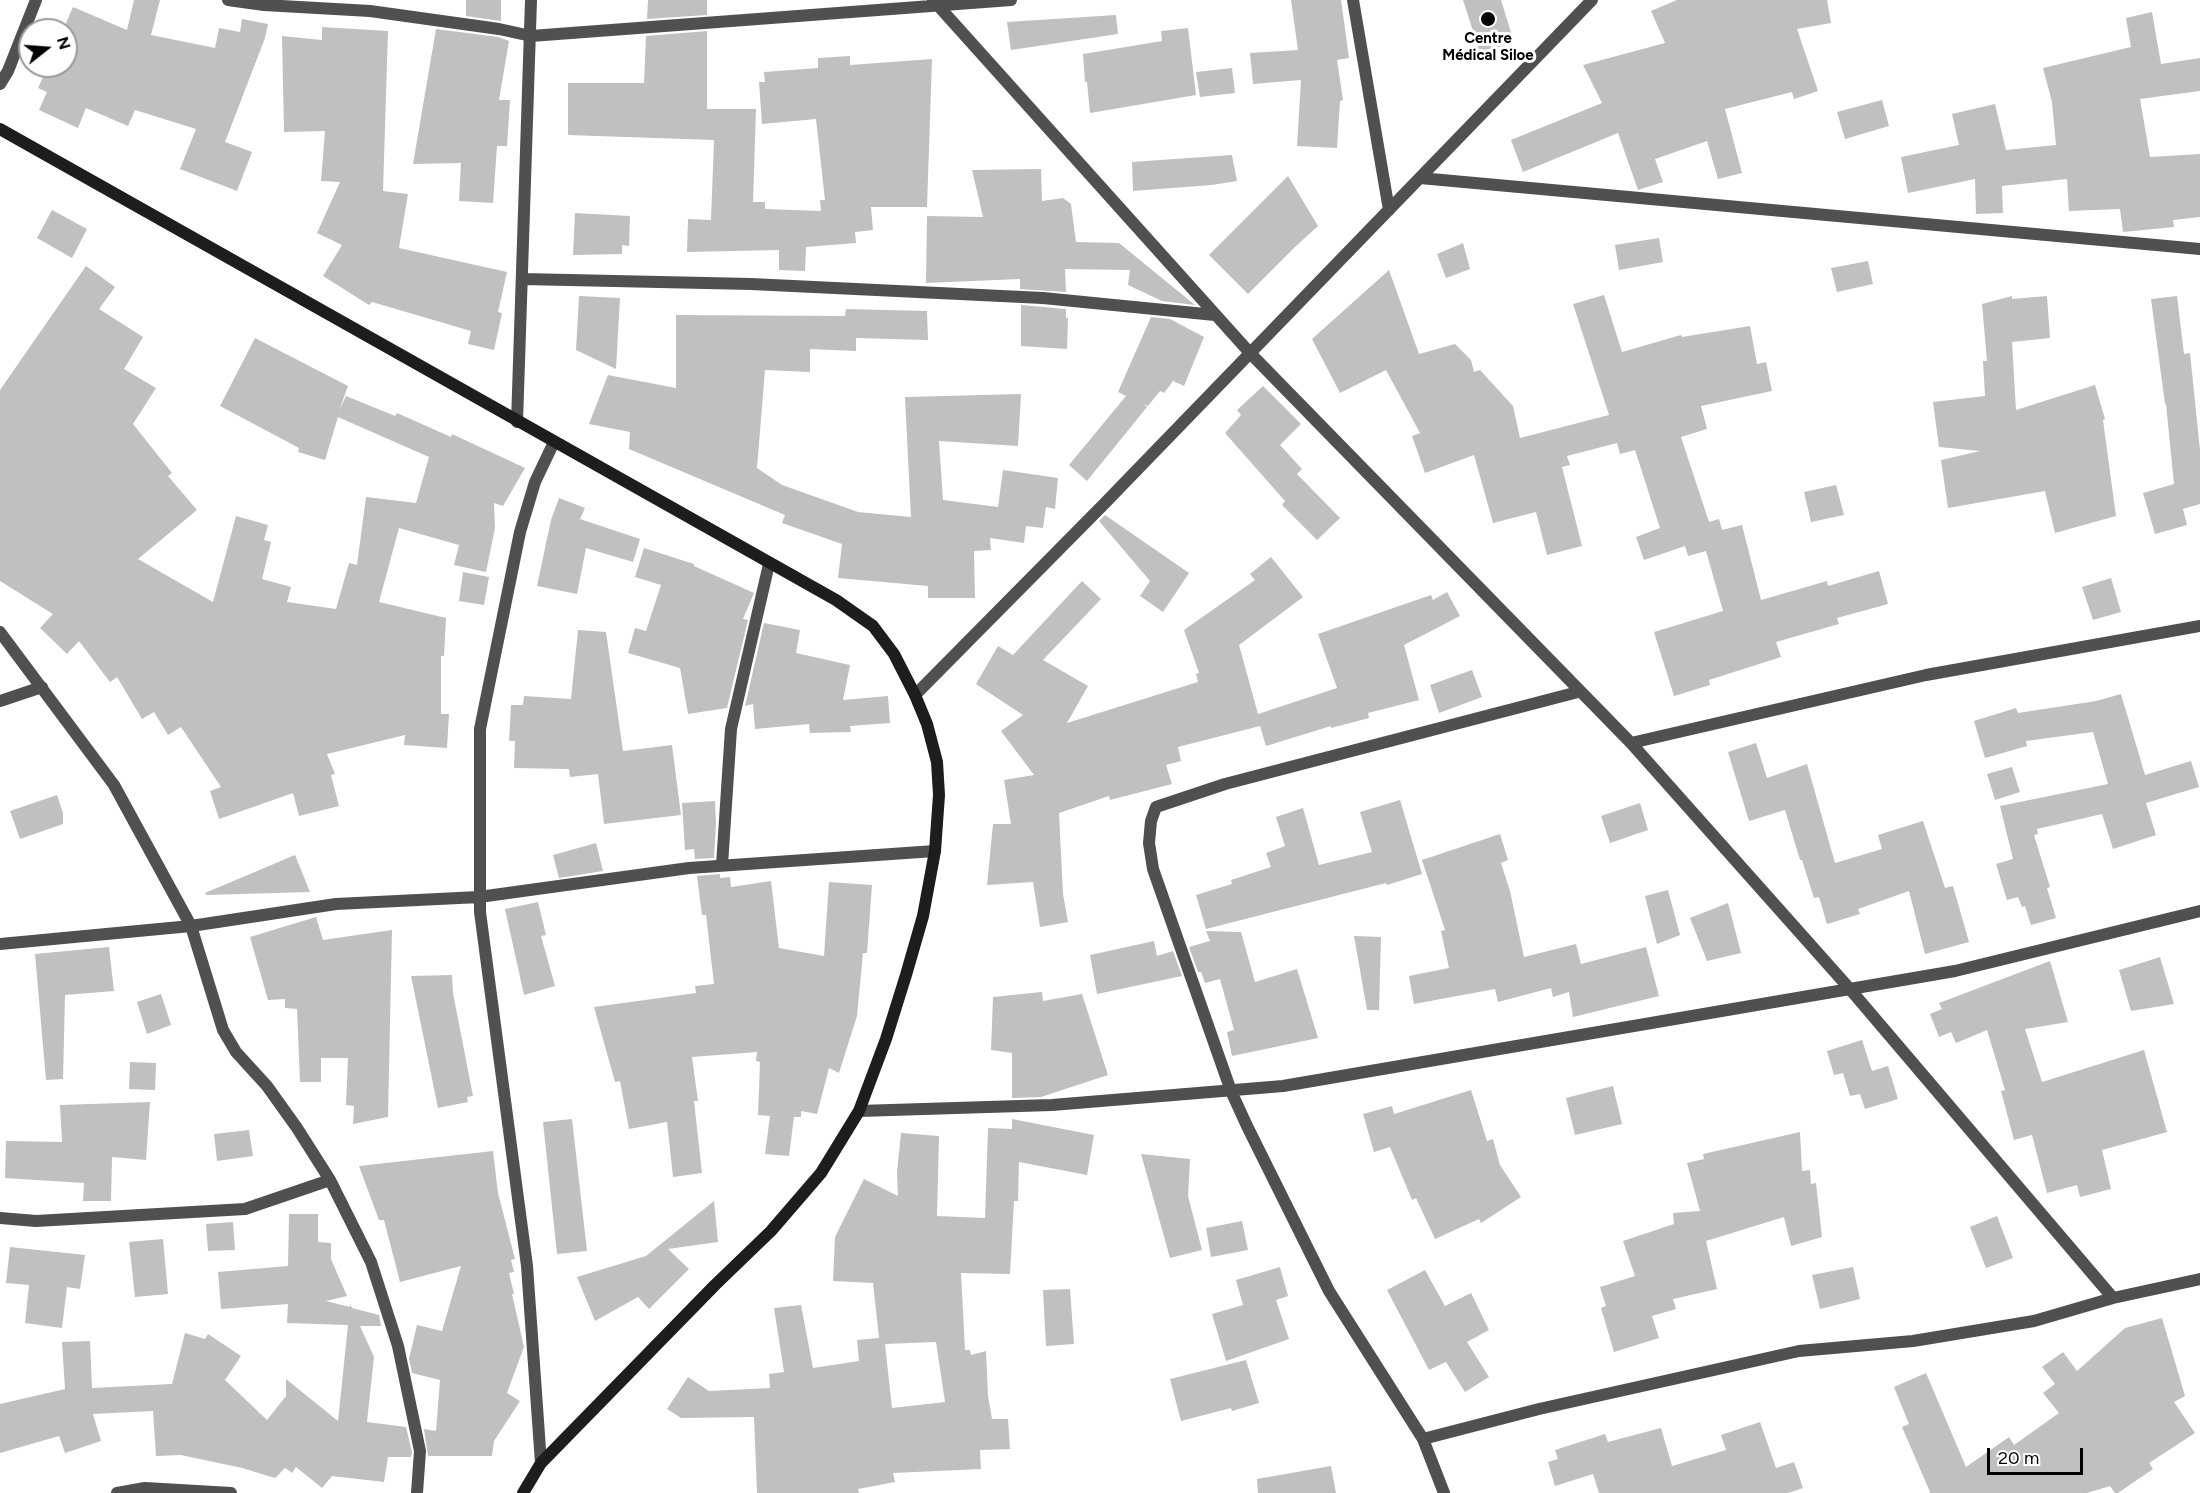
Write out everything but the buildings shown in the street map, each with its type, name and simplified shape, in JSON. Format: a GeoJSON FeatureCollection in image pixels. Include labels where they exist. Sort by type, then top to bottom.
{"type":"FeatureCollection","features":[{"type":"Feature","properties":{"kind":"main road"},"geometry":{"type":"LineString","coordinates":[[0,129],[836,600],[873,626],[894,654],[927,724],[937,762],[939,795],[935,850],[923,916],[886,1039],[860,1112],[821,1173],[771,1231],[541,1463],[523,1493]]}},
{"type":"Feature","properties":{"kind":"street"},"geometry":{"type":"LineString","coordinates":[[0,84],[8,71],[36,0]]}},
{"type":"Feature","properties":{"kind":"street"},"geometry":{"type":"LineString","coordinates":[[228,0],[264,6],[369,11],[500,29],[531,36],[936,3],[1011,0]]}},
{"type":"Feature","properties":{"kind":"street"},"geometry":{"type":"LineString","coordinates":[[518,422],[531,0]]}},
{"type":"Feature","properties":{"kind":"street"},"geometry":{"type":"LineString","coordinates":[[1353,0],[1389,210]]}},
{"type":"Feature","properties":{"kind":"street"},"geometry":{"type":"LineString","coordinates":[[915,695],[1592,0]]}},
{"type":"Feature","properties":{"kind":"street"},"geometry":{"type":"LineString","coordinates":[[936,3],[1250,353],[1631,744],[1849,988],[2113,1298]]}},
{"type":"Feature","properties":{"kind":"street"},"geometry":{"type":"LineString","coordinates":[[1420,178],[2200,249]]}},
{"type":"Feature","properties":{"kind":"street"},"geometry":{"type":"LineString","coordinates":[[523,279],[751,284],[1042,298],[1215,315]]}},
{"type":"Feature","properties":{"kind":"street"},"geometry":{"type":"LineString","coordinates":[[541,1463],[527,1266],[479,897],[480,729],[520,531],[535,482],[554,442]]}},
{"type":"Feature","properties":{"kind":"street"},"geometry":{"type":"LineString","coordinates":[[722,865],[731,729],[769,564]]}},
{"type":"Feature","properties":{"kind":"street"},"geometry":{"type":"LineString","coordinates":[[1631,744],[1926,675],[2200,626]]}},
{"type":"Feature","properties":{"kind":"street"},"geometry":{"type":"LineString","coordinates":[[0,632],[114,784],[191,926],[223,1030],[236,1053],[267,1086],[297,1128],[330,1180],[371,1262],[398,1346],[420,1451],[417,1493]]}},
{"type":"Feature","properties":{"kind":"street"},"geometry":{"type":"LineString","coordinates":[[0,701],[42,687]]}},
{"type":"Feature","properties":{"kind":"street"},"geometry":{"type":"LineString","coordinates":[[1444,1493],[1423,1439],[1329,1291],[1247,1126],[1232,1091],[1154,869],[1149,843],[1151,821],[1156,807],[1225,784],[1578,692]]}},
{"type":"Feature","properties":{"kind":"street"},"geometry":{"type":"LineString","coordinates":[[0,944],[191,926],[336,904],[479,897],[722,865],[935,850]]}},
{"type":"Feature","properties":{"kind":"street"},"geometry":{"type":"LineString","coordinates":[[860,1112],[1052,1105],[1283,1086],[1849,988],[1955,972],[2200,911]]}},
{"type":"Feature","properties":{"kind":"street"},"geometry":{"type":"LineString","coordinates":[[0,1218],[36,1221],[244,1209],[330,1180]]}},
{"type":"Feature","properties":{"kind":"street"},"geometry":{"type":"LineString","coordinates":[[1423,1439],[1539,1409],[1799,1352],[1913,1341],[2034,1321],[2113,1298],[2200,1280]]}},
{"type":"Feature","properties":{"kind":"street"},"geometry":{"type":"LineString","coordinates":[[117,1493],[145,1488],[231,1493]]}},
{"type":"Feature","properties":{"kind":"place","name":"Centre Médical Siloe"},"geometry":{"type":"Point","coordinates":[1488,19]}}]}
